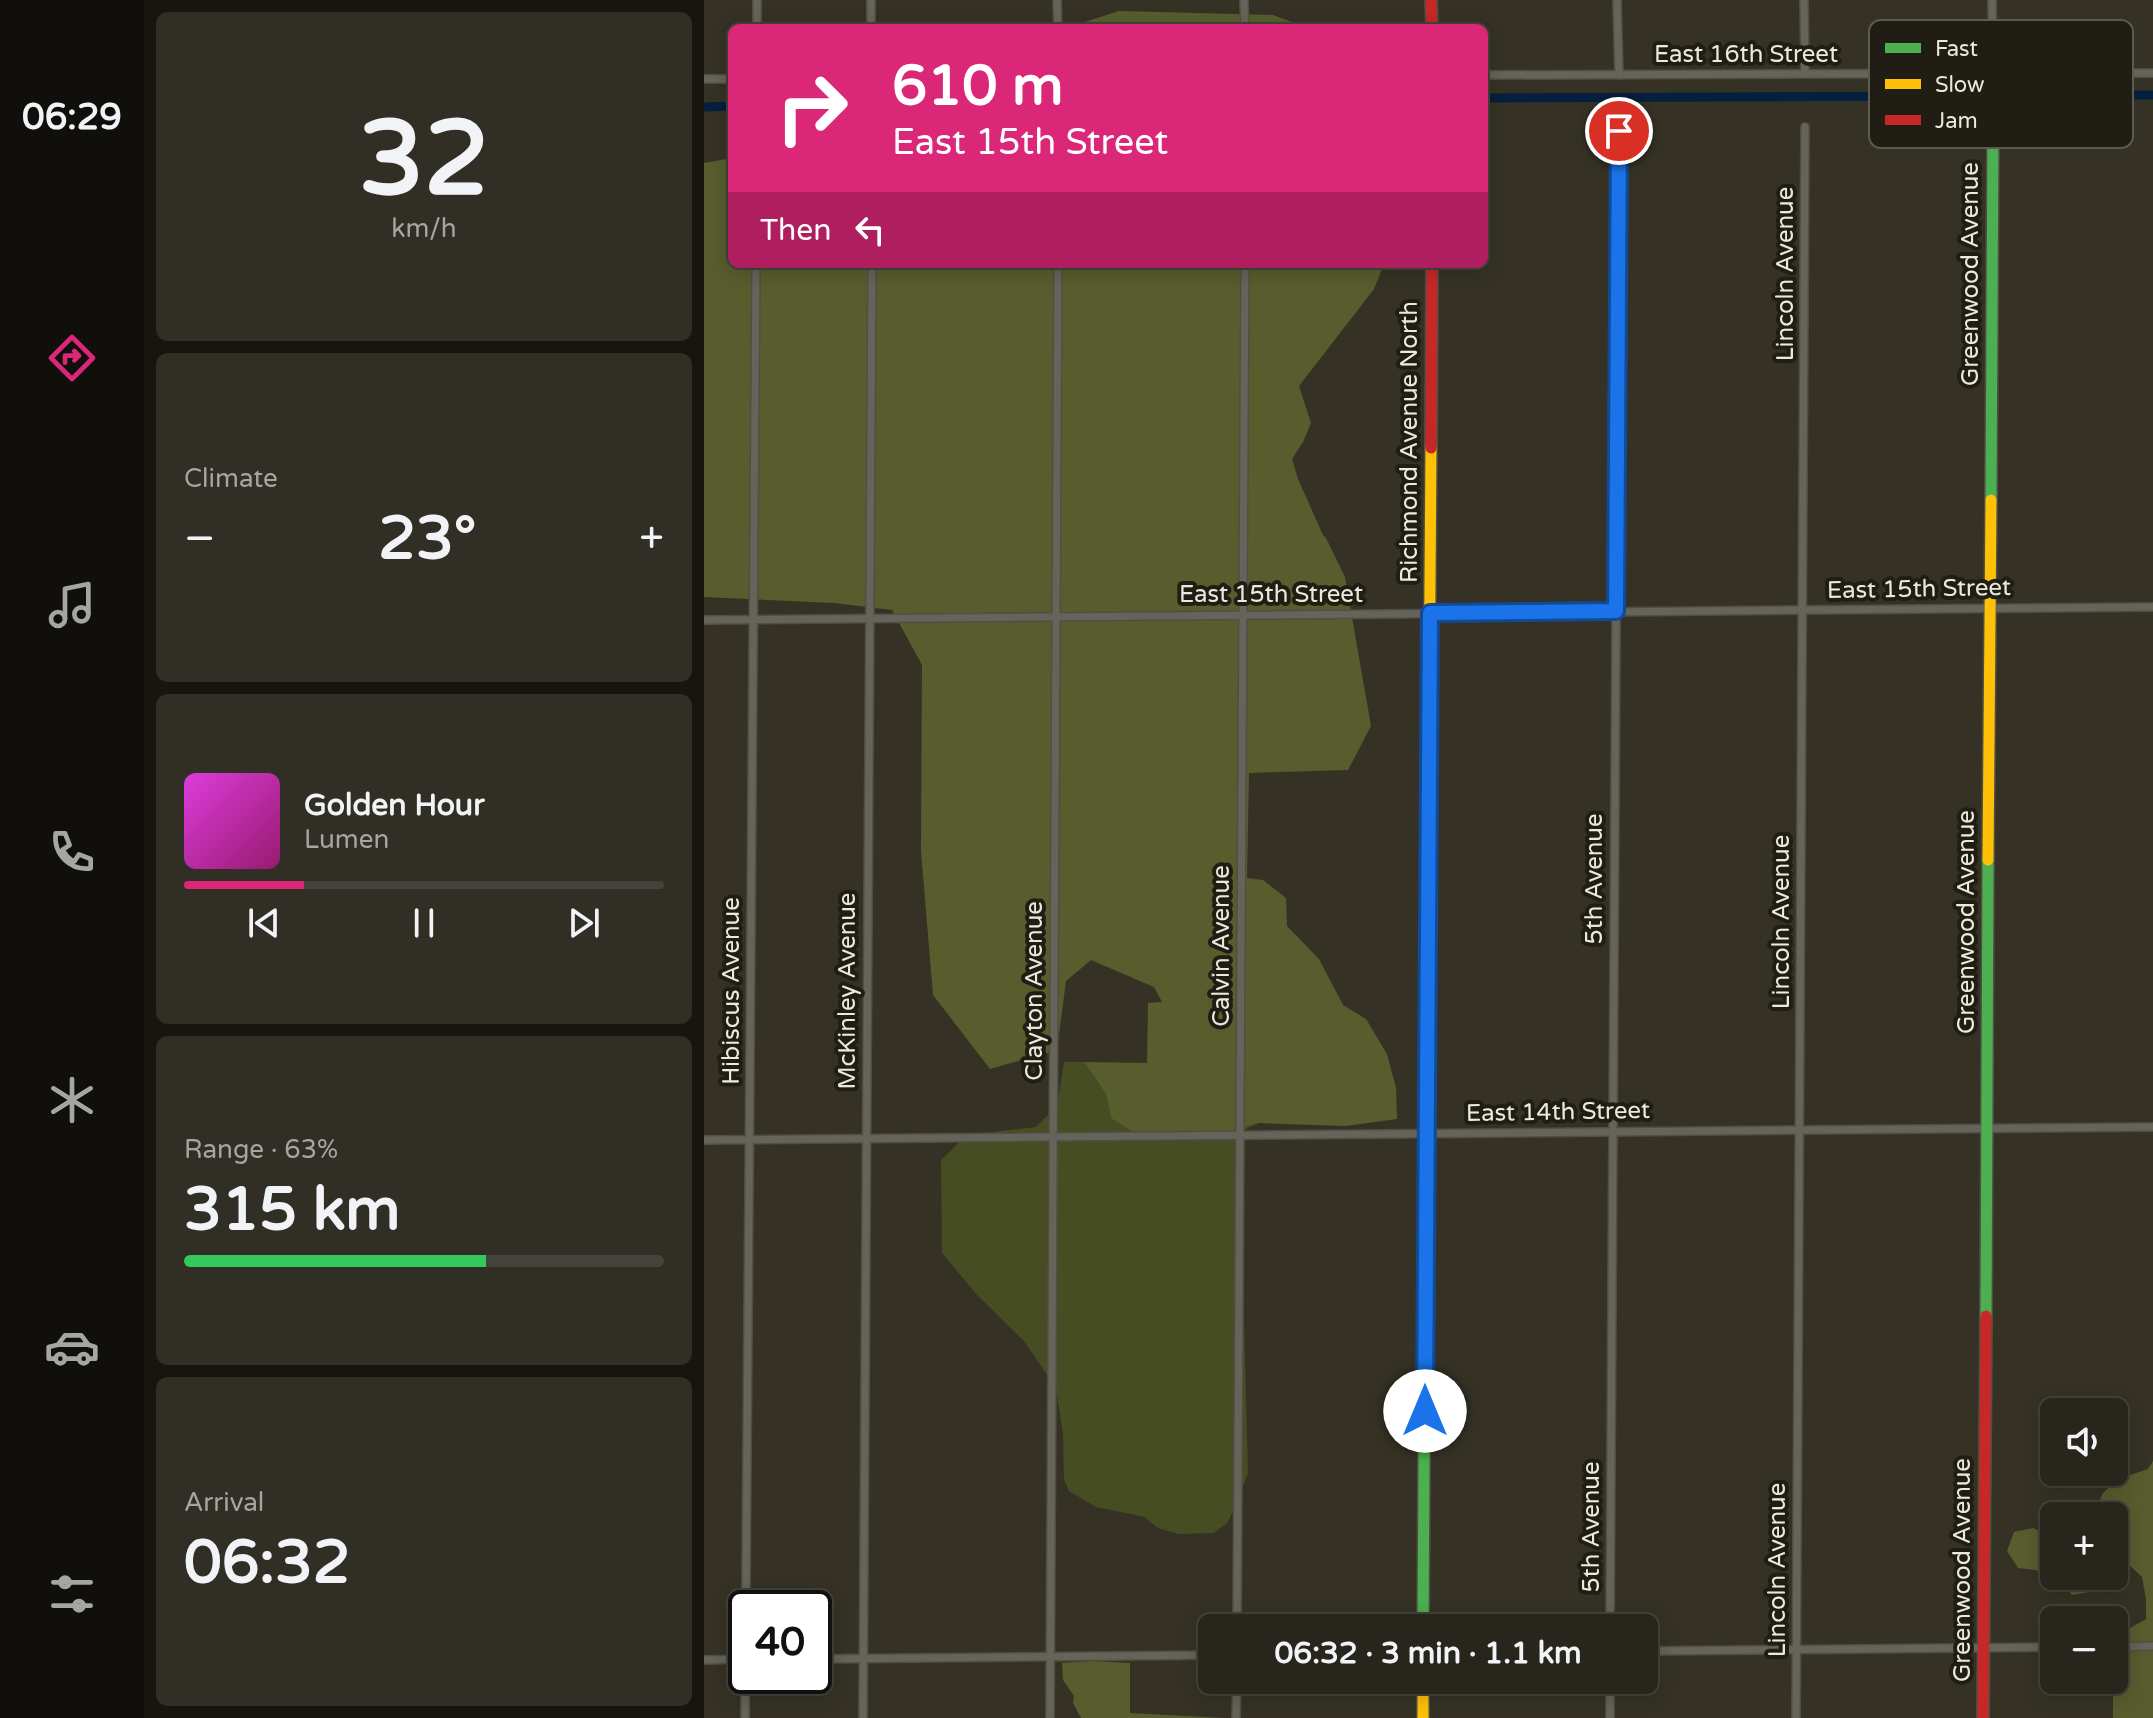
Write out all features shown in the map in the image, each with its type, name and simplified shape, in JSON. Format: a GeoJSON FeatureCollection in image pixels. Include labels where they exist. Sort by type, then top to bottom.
{"type":"FeatureCollection","features":[{"type":"Feature","properties":{"kind":"street"},"geometry":{"type":"LineString","coordinates":[[757,0],[757,24]]}},
{"type":"Feature","properties":{"kind":"street"},"geometry":{"type":"LineString","coordinates":[[871,0],[871,24]]}},
{"type":"Feature","properties":{"kind":"street"},"geometry":{"type":"LineString","coordinates":[[1057,0],[1058,24]]}},
{"type":"Feature","properties":{"kind":"street"},"geometry":{"type":"LineString","coordinates":[[1244,0],[1245,24]]}},
{"type":"Feature","properties":{"kind":"street"},"geometry":{"type":"LineString","coordinates":[[1431,0],[1432,24]]}},
{"type":"Feature","properties":{"kind":"street"},"geometry":{"type":"LineString","coordinates":[[1617,0],[1619,75]]}},
{"type":"Feature","properties":{"kind":"street"},"geometry":{"type":"LineString","coordinates":[[1804,0],[1805,74]]}},
{"type":"Feature","properties":{"kind":"street"},"geometry":{"type":"LineString","coordinates":[[1992,0],[1992,20]]}},
{"type":"Feature","properties":{"kind":"street","name":"East 16th Street"},"geometry":{"type":"LineString","coordinates":[[1488,75],[1869,74]]}},
{"type":"Feature","properties":{"kind":"street"},"geometry":{"type":"LineString","coordinates":[[704,79],[728,79]]}},
{"type":"Feature","properties":{"kind":"street","name":"Lincoln Avenue"},"geometry":{"type":"LineString","coordinates":[[1796,1718],[1805,127]]}},
{"type":"Feature","properties":{"kind":"street","name":"5th Avenue"},"geometry":{"type":"LineString","coordinates":[[1610,1614],[1619,131]]}},
{"type":"Feature","properties":{"kind":"street","name":"Greenwood Avenue"},"geometry":{"type":"LineString","coordinates":[[1983,1718],[1993,148]]}},
{"type":"Feature","properties":{"kind":"street","name":"Hibiscus Avenue"},"geometry":{"type":"LineString","coordinates":[[746,1590],[756,268]]}},
{"type":"Feature","properties":{"kind":"street","name":"McKinley Avenue"},"geometry":{"type":"LineString","coordinates":[[863,1718],[872,268]]}},
{"type":"Feature","properties":{"kind":"street","name":"Clayton Avenue"},"geometry":{"type":"LineString","coordinates":[[1050,1718],[1058,268]]}},
{"type":"Feature","properties":{"kind":"street","name":"Calvin Avenue"},"geometry":{"type":"LineString","coordinates":[[1237,1614],[1245,268]]}},
{"type":"Feature","properties":{"kind":"street","name":"Richmond Avenue North"},"geometry":{"type":"LineString","coordinates":[[1423,1614],[1432,268]]}},
{"type":"Feature","properties":{"kind":"street","name":"East 15th Street"},"geometry":{"type":"LineString","coordinates":[[704,620],[2153,607]]}},
{"type":"Feature","properties":{"kind":"street","name":"East 14th Street"},"geometry":{"type":"LineString","coordinates":[[704,1140],[2153,1127]]}},
{"type":"Feature","properties":{"kind":"street"},"geometry":{"type":"LineString","coordinates":[[2128,1647],[2153,1646]]}},
{"type":"Feature","properties":{"kind":"street"},"geometry":{"type":"LineString","coordinates":[[1658,1651],[2040,1647]]}},
{"type":"Feature","properties":{"kind":"street"},"geometry":{"type":"LineString","coordinates":[[832,1659],[1198,1655]]}},
{"type":"Feature","properties":{"kind":"street"},"geometry":{"type":"LineString","coordinates":[[704,1660],[728,1659]]}},
{"type":"Feature","properties":{"kind":"street","name":"Hibiscus Avenue"},"geometry":{"type":"LineString","coordinates":[[745,1694],[745,1718]]}},
{"type":"Feature","properties":{"kind":"street"},"geometry":{"type":"LineString","coordinates":[[1236,1718],[1237,1694]]}},
{"type":"Feature","properties":{"kind":"street"},"geometry":{"type":"LineString","coordinates":[[1423,1694],[1423,1718]]}},
{"type":"Feature","properties":{"kind":"street"},"geometry":{"type":"LineString","coordinates":[[1610,1694],[1610,1718]]}},
{"type":"Feature","properties":{"kind":"green space"},"geometry":{"type":"Polygon","coordinates":[[[1119,11],[1273,15],[1297,24],[1078,24],[1119,11]]]}},
{"type":"Feature","properties":{"kind":"green space"},"geometry":{"type":"Polygon","coordinates":[[[728,159],[728,268],[1382,268],[1374,289],[1299,386],[1311,423],[1292,459],[1323,535],[1345,577],[1371,726],[1348,770],[1249,773],[1247,878],[1263,880],[1286,898],[1287,926],[1319,959],[1343,1005],[1366,1019],[1387,1054],[1396,1088],[1397,1119],[1346,1126],[1259,1123],[1213,1136],[1148,1141],[1111,1118],[1106,1094],[1084,1062],[1147,1063],[1148,1003],[1162,1002],[1154,987],[1091,960],[1066,981],[1057,1050],[990,1069],[933,995],[921,851],[922,665],[892,610],[834,603],[704,597],[704,163],[728,159]]]}},
{"type":"Feature","properties":{"kind":"green space"},"geometry":{"type":"Polygon","coordinates":[[[1064,1062],[1084,1062],[1106,1094],[1111,1118],[1213,1136],[1259,1123],[1239,1132],[1248,1473],[1227,1523],[1214,1533],[1178,1534],[1158,1528],[1145,1517],[1096,1507],[1069,1491],[1064,1479],[1063,1434],[1056,1388],[1024,1341],[977,1295],[942,1253],[941,1160],[967,1135],[1036,1127],[1057,1106],[1064,1062]]]}},
{"type":"Feature","properties":{"kind":"green space"},"geometry":{"type":"Polygon","coordinates":[[[2153,1461],[2153,1718],[2113,1718],[2113,1694],[2128,1694],[2128,1629],[2146,1619],[2146,1599],[2142,1577],[2128,1564],[2128,1502],[2099,1502],[2110,1486],[2128,1486],[2128,1476],[2148,1469],[2153,1461]]]}},
{"type":"Feature","properties":{"kind":"green space"},"geometry":{"type":"Polygon","coordinates":[[[2033,1528],[2040,1531],[2040,1571],[2018,1568],[2007,1551],[2014,1532],[2033,1528]]]}},
{"type":"Feature","properties":{"kind":"green space"},"geometry":{"type":"Polygon","coordinates":[[[2067,1590],[2096,1590],[2095,1591],[2072,1595],[2067,1590]]]}},
{"type":"Feature","properties":{"kind":"green space"},"geometry":{"type":"Polygon","coordinates":[[[1062,1663],[1130,1663],[1130,1713],[1224,1718],[1081,1718],[1073,1703],[1074,1696],[1063,1680],[1062,1663]]]}},
{"type":"Feature","properties":{"kind":"waterway"},"geometry":{"type":"LineString","coordinates":[[2133,95],[2153,95]]}},
{"type":"Feature","properties":{"kind":"waterway"},"geometry":{"type":"LineString","coordinates":[[1488,98],[1869,96]]}},
{"type":"Feature","properties":{"kind":"waterway"},"geometry":{"type":"LineString","coordinates":[[704,107],[728,106]]}},
{"type":"Feature","properties":{"kind":"traffic: fast"},"geometry":{"type":"LineString","coordinates":[[1991,500],[1993,148]]}},
{"type":"Feature","properties":{"kind":"traffic: fast"},"geometry":{"type":"LineString","coordinates":[[1986,1316],[1988,860]]}},
{"type":"Feature","properties":{"kind":"traffic: fast"},"geometry":{"type":"LineString","coordinates":[[1423,1614],[1427,981]]}},
{"type":"Feature","properties":{"kind":"traffic: slow"},"geometry":{"type":"LineString","coordinates":[[1427,981],[1431,448]]}},
{"type":"Feature","properties":{"kind":"traffic: slow"},"geometry":{"type":"LineString","coordinates":[[1988,860],[1991,500]]}},
{"type":"Feature","properties":{"kind":"traffic: slow"},"geometry":{"type":"LineString","coordinates":[[1423,1694],[1423,1718]]}},
{"type":"Feature","properties":{"kind":"traffic: jam"},"geometry":{"type":"LineString","coordinates":[[1431,0],[1432,24]]}},
{"type":"Feature","properties":{"kind":"traffic: jam"},"geometry":{"type":"LineString","coordinates":[[1431,448],[1432,268]]}},
{"type":"Feature","properties":{"kind":"traffic: jam"},"geometry":{"type":"LineString","coordinates":[[1983,1718],[1986,1316]]}},
{"type":"Feature","properties":{"kind":"route"},"geometry":{"type":"LineString","coordinates":[[1425,1411],[1430,613],[1616,611],[1619,131]]}}]}
